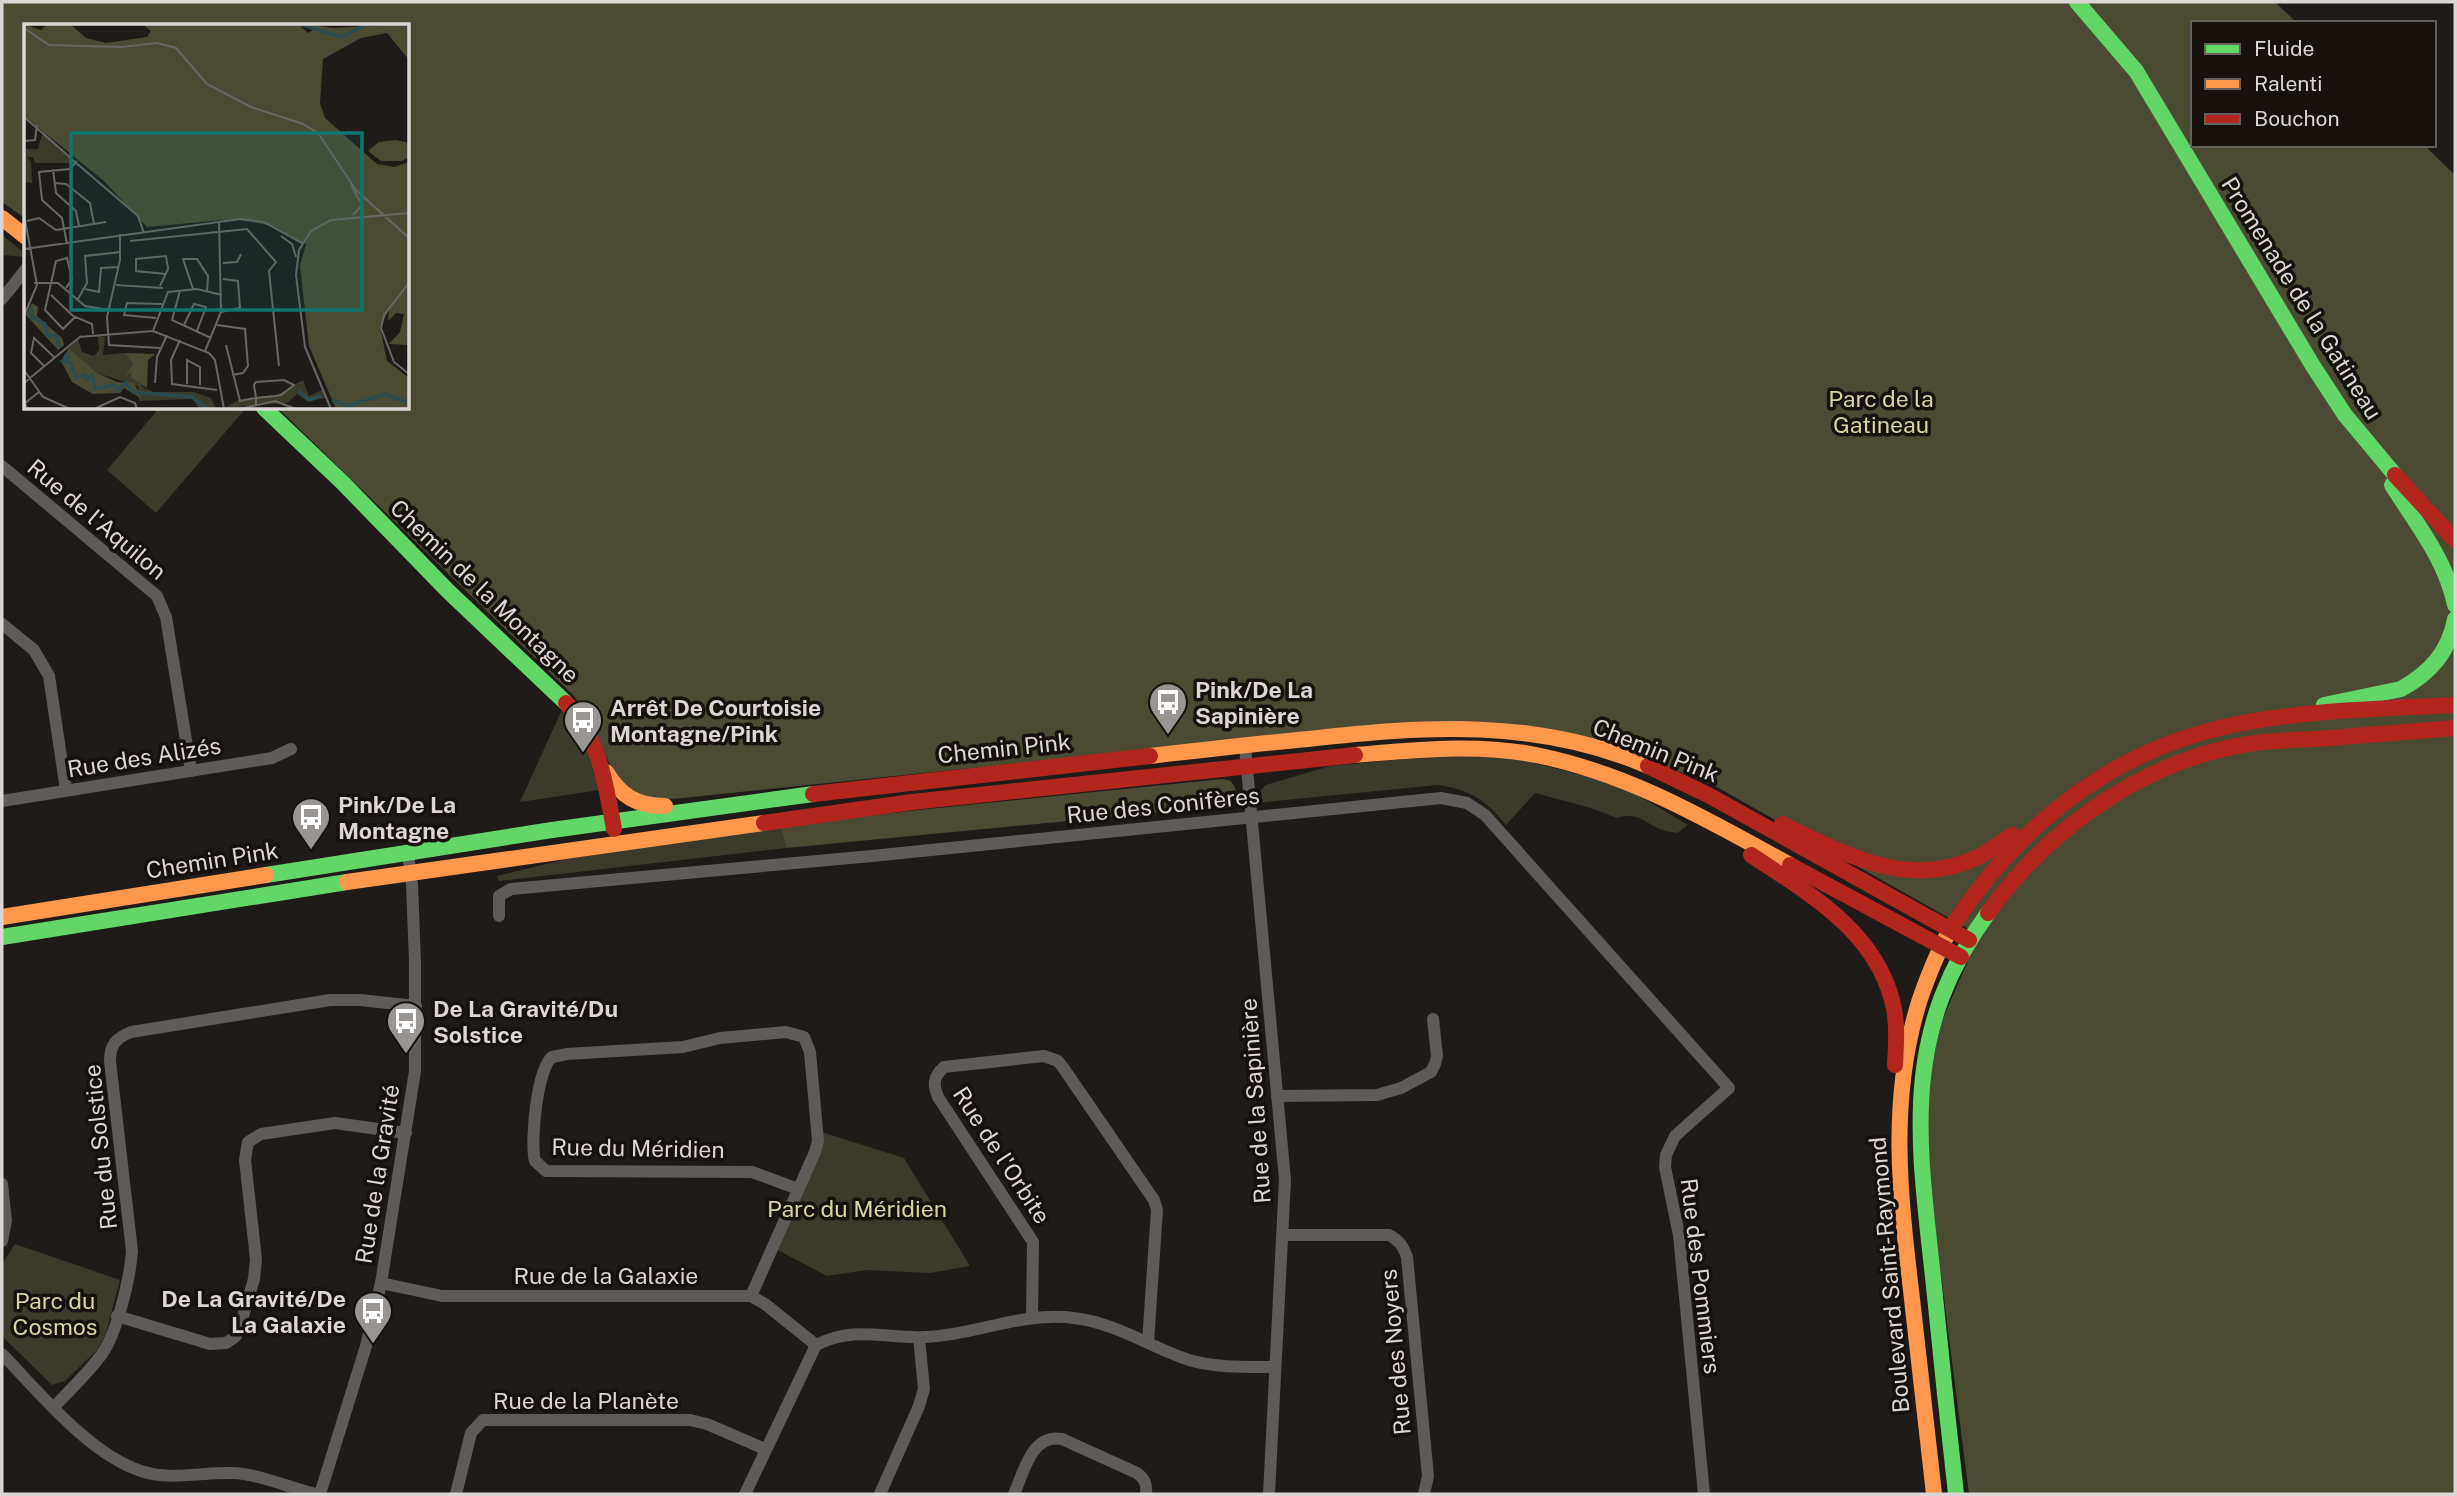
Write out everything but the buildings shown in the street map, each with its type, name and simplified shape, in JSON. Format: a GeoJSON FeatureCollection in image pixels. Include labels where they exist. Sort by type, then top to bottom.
{"type":"FeatureCollection","features":[{"type":"Feature","properties":{"kind":"main road","name":"Promenade de la Gatineau"},"geometry":{"type":"LineString","coordinates":[[2077,2],[2136,71],[2313,366],[2362,438],[2455,540]]}},
{"type":"Feature","properties":{"kind":"main road"},"geometry":{"type":"LineString","coordinates":[[2,212],[24,226]]}},
{"type":"Feature","properties":{"kind":"main road"},"geometry":{"type":"LineString","coordinates":[[2,218],[24,235]]}},
{"type":"Feature","properties":{"kind":"main road","name":"Chemin de la Montagne"},"geometry":{"type":"LineString","coordinates":[[266,410],[343,483],[447,591],[566,701],[581,720],[596,754],[616,842]]}},
{"type":"Feature","properties":{"kind":"main road"},"geometry":{"type":"LineString","coordinates":[[2362,438],[2444,569],[2452,586],[2455,605]]}},
{"type":"Feature","properties":{"kind":"main road"},"geometry":{"type":"LineString","coordinates":[[2225,727],[2401,689],[2412,684],[2434,667],[2441,657],[2452,635],[2455,619]]}},
{"type":"Feature","properties":{"kind":"main road","name":"Boulevard Saint-Raymond"},"geometry":{"type":"LineString","coordinates":[[1934,1494],[1897,1150],[1902,1085],[1911,1029],[1922,992],[1951,930],[1978,887],[2004,855],[2059,804],[2111,770],[2171,743],[2225,727],[2280,718],[2455,705]]}},
{"type":"Feature","properties":{"kind":"main road","name":"Chemin Pink"},"geometry":{"type":"LineString","coordinates":[[2,916],[612,821],[853,788],[1423,728],[1509,730],[1550,736],[1591,745],[1634,760],[1701,790],[1969,940]]}},
{"type":"Feature","properties":{"kind":"main road","name":"Boulevard Saint-Raymond"},"geometry":{"type":"LineString","coordinates":[[1956,1494],[1920,1158],[1919,1110],[1922,1071],[1931,1030],[1969,940],[1990,907],[2017,873],[2051,839],[2102,802],[2168,768],[2248,744],[2455,728]]}},
{"type":"Feature","properties":{"kind":"main road","name":"Chemin Pink"},"geometry":{"type":"LineString","coordinates":[[2,937],[616,842],[954,797],[1424,749],[1506,751],[1570,763],[1617,777],[1698,815],[1961,957]]}},
{"type":"Feature","properties":{"kind":"main road"},"geometry":{"type":"LineString","coordinates":[[596,754],[618,790],[633,802],[642,805],[663,807],[853,788]]}},
{"type":"Feature","properties":{"kind":"main road"},"geometry":{"type":"LineString","coordinates":[[1701,790],[1864,862],[1891,869],[1916,871],[1943,868],[1982,856],[2059,804]]}},
{"type":"Feature","properties":{"kind":"main road"},"geometry":{"type":"LineString","coordinates":[[1698,815],[1847,923],[1875,958],[1891,999],[1895,1022],[1897,1150]]}},
{"type":"Feature","properties":{"kind":"street"},"geometry":{"type":"LineString","coordinates":[[2,299],[24,272]]}},
{"type":"Feature","properties":{"kind":"street","name":"Rue de l'Aquilon"},"geometry":{"type":"LineString","coordinates":[[2,466],[157,596],[166,617],[191,771]]}},
{"type":"Feature","properties":{"kind":"street"},"geometry":{"type":"LineString","coordinates":[[2,624],[34,650],[49,676],[66,790]]}},
{"type":"Feature","properties":{"kind":"street","name":"Rue de la Sapinière"},"geometry":{"type":"LineString","coordinates":[[1245,747],[1285,1180],[1269,1494]]}},
{"type":"Feature","properties":{"kind":"street","name":"Rue des Alizés"},"geometry":{"type":"LineString","coordinates":[[2,801],[272,758],[291,749]]}},
{"type":"Feature","properties":{"kind":"street","name":"Rue des Conifères"},"geometry":{"type":"LineString","coordinates":[[499,916],[499,896],[511,889],[881,855],[1441,798],[1476,808],[1485,815],[1729,1088]]}},
{"type":"Feature","properties":{"kind":"street","name":"Rue de la Gravité"},"geometry":{"type":"LineString","coordinates":[[320,1494],[366,1346],[381,1283],[415,1070],[416,1006],[408,853]]}},
{"type":"Feature","properties":{"kind":"street","name":"Rue du Solstice"},"geometry":{"type":"LineString","coordinates":[[54,1407],[103,1353],[130,1269],[132,1251],[110,1061],[114,1043],[131,1032],[330,1000],[416,1006]]}},
{"type":"Feature","properties":{"kind":"street"},"geometry":{"type":"LineString","coordinates":[[1277,1096],[1377,1096],[1401,1088],[1431,1072],[1436,1064],[1433,1019]]}},
{"type":"Feature","properties":{"kind":"street","name":"Rue du Méridien"},"geometry":{"type":"LineString","coordinates":[[751,1296],[815,1152],[818,1131],[810,1052],[804,1037],[786,1032],[720,1038],[683,1047],[567,1054],[552,1057],[543,1069],[533,1153],[535,1161],[546,1171],[752,1172],[798,1189]]}},
{"type":"Feature","properties":{"kind":"street","name":"Rue de l'Orbite"},"geometry":{"type":"LineString","coordinates":[[1032,1318],[1033,1242],[938,1097],[934,1081],[937,1073],[944,1067],[1044,1056],[1058,1061],[1062,1066],[1154,1200],[1157,1210],[1148,1342]]}},
{"type":"Feature","properties":{"kind":"street","name":"Rue des Pommiers"},"geometry":{"type":"LineString","coordinates":[[1704,1494],[1679,1235],[1665,1167],[1666,1155],[1675,1136],[1729,1088]]}},
{"type":"Feature","properties":{"kind":"street"},"geometry":{"type":"LineString","coordinates":[[117,1316],[210,1344],[219,1345],[230,1341],[239,1330],[256,1268],[245,1160],[248,1142],[261,1134],[335,1123],[406,1133]]}},
{"type":"Feature","properties":{"kind":"street"},"geometry":{"type":"LineString","coordinates":[[2,1184],[6,1221],[2,1241]]}},
{"type":"Feature","properties":{"kind":"street","name":"Rue des Noyers"},"geometry":{"type":"LineString","coordinates":[[1283,1236],[1389,1235],[1404,1247],[1428,1476],[1424,1494]]}},
{"type":"Feature","properties":{"kind":"street","name":"Rue de la Galaxie"},"geometry":{"type":"LineString","coordinates":[[381,1283],[442,1296],[751,1296]]}},
{"type":"Feature","properties":{"kind":"street"},"geometry":{"type":"LineString","coordinates":[[751,1296],[816,1345]]}},
{"type":"Feature","properties":{"kind":"street"},"geometry":{"type":"LineString","coordinates":[[745,1494],[816,1345],[836,1337],[855,1333],[919,1338],[1032,1318],[1062,1316],[1092,1321],[1201,1363],[1274,1367]]}},
{"type":"Feature","properties":{"kind":"street"},"geometry":{"type":"LineString","coordinates":[[880,1494],[924,1390],[919,1338]]}},
{"type":"Feature","properties":{"kind":"street"},"geometry":{"type":"LineString","coordinates":[[2,1354],[99,1450],[142,1471],[175,1476],[231,1473],[247,1475],[315,1494]]}},
{"type":"Feature","properties":{"kind":"street","name":"Rue de la Planète"},"geometry":{"type":"LineString","coordinates":[[456,1494],[471,1433],[483,1420],[691,1420],[707,1424],[765,1449]]}},
{"type":"Feature","properties":{"kind":"street"},"geometry":{"type":"LineString","coordinates":[[1014,1494],[1034,1450],[1039,1443],[1053,1438],[1062,1439],[1137,1473],[1143,1478],[1146,1494]]}},
{"type":"Feature","properties":{"kind":"green space","name":"Parc de la Gatineau"},"geometry":{"type":"Polygon","coordinates":[[[2,2],[2275,2],[2295,21],[2191,21],[2191,147],[2426,147],[2455,175],[2455,1494],[1969,1494],[1932,1204],[1927,1127],[1930,1071],[1942,1021],[1979,935],[1715,786],[1610,744],[1376,726],[683,798],[654,799],[632,792],[622,784],[615,773],[593,725],[574,696],[280,410],[410,410],[410,24],[24,24],[24,218],[2,202],[2,2]]]}},
{"type":"Feature","properties":{"kind":"green space"},"geometry":{"type":"Polygon","coordinates":[[[2,235],[24,252],[24,257],[2,255],[2,235]]]}},
{"type":"Feature","properties":{"kind":"green space"},"geometry":{"type":"Polygon","coordinates":[[[157,410],[244,410],[156,513],[107,470],[157,410]]]}},
{"type":"Feature","properties":{"kind":"green space"},"geometry":{"type":"Polygon","coordinates":[[[566,701],[606,789],[520,802],[566,701]]]}},
{"type":"Feature","properties":{"kind":"green space"},"geometry":{"type":"Polygon","coordinates":[[[1451,755],[1519,759],[1605,781],[1636,794],[1688,825],[1677,833],[1660,829],[1634,817],[1617,818],[1535,793],[1506,825],[1491,808],[1476,797],[1438,785],[1256,803],[1256,795],[1266,785],[1330,766],[1451,755]]]}},
{"type":"Feature","properties":{"kind":"green space"},"geometry":{"type":"Polygon","coordinates":[[[1222,779],[1231,781],[1236,792],[1232,804],[1225,806],[786,848],[781,827],[909,811],[1222,779]]]}},
{"type":"Feature","properties":{"kind":"green space"},"geometry":{"type":"Polygon","coordinates":[[[781,827],[786,848],[499,881],[497,876],[567,859],[781,827]]]}},
{"type":"Feature","properties":{"kind":"green space","name":"Parc du Méridien"},"geometry":{"type":"Polygon","coordinates":[[[818,1131],[904,1158],[970,1266],[930,1273],[867,1270],[827,1276],[772,1247],[818,1131]]]}},
{"type":"Feature","properties":{"kind":"green space","name":"Parc du Cosmos"},"geometry":{"type":"Polygon","coordinates":[[[15,1244],[120,1280],[106,1333],[98,1349],[65,1381],[52,1385],[2,1336],[2,1264],[15,1244]]]}},
{"type":"Feature","properties":{"kind":"traffic: fast"},"geometry":{"type":"LineString","coordinates":[[2077,2],[2136,71],[2313,366],[2345,415],[2395,475]]}},
{"type":"Feature","properties":{"kind":"traffic: fast"},"geometry":{"type":"LineString","coordinates":[[266,410],[343,483],[448,591],[566,703]]}},
{"type":"Feature","properties":{"kind":"traffic: fast"},"geometry":{"type":"LineString","coordinates":[[2392,485],[2437,557],[2451,588],[2455,605]]}},
{"type":"Feature","properties":{"kind":"traffic: fast"},"geometry":{"type":"LineString","coordinates":[[2324,705],[2401,689],[2411,683],[2437,660],[2448,642],[2455,619]]}},
{"type":"Feature","properties":{"kind":"traffic: fast"},"geometry":{"type":"LineString","coordinates":[[266,875],[552,830],[813,794]]}},
{"type":"Feature","properties":{"kind":"traffic: fast"},"geometry":{"type":"LineString","coordinates":[[2,937],[347,882]]}},
{"type":"Feature","properties":{"kind":"traffic: fast"},"geometry":{"type":"LineString","coordinates":[[1956,1494],[1923,1179],[1922,1089],[1928,1045],[1940,1002],[1960,958],[1988,913]]}},
{"type":"Feature","properties":{"kind":"traffic: slow"},"geometry":{"type":"LineString","coordinates":[[2,218],[24,235]]}},
{"type":"Feature","properties":{"kind":"traffic: slow"},"geometry":{"type":"LineString","coordinates":[[1150,756],[1351,734],[1438,729],[1523,733],[1565,740],[1648,766]]}},
{"type":"Feature","properties":{"kind":"traffic: slow"},"geometry":{"type":"LineString","coordinates":[[1355,755],[1491,749],[1571,763],[1668,800],[1790,865]]}},
{"type":"Feature","properties":{"kind":"traffic: slow"},"geometry":{"type":"LineString","coordinates":[[606,772],[630,798],[646,804],[665,806]]}},
{"type":"Feature","properties":{"kind":"traffic: slow"},"geometry":{"type":"LineString","coordinates":[[347,882],[764,823]]}},
{"type":"Feature","properties":{"kind":"traffic: slow"},"geometry":{"type":"LineString","coordinates":[[2,917],[266,875]]}},
{"type":"Feature","properties":{"kind":"traffic: slow"},"geometry":{"type":"LineString","coordinates":[[1934,1494],[1904,1223],[1900,1111],[1910,1036],[1920,999],[1935,959],[1955,922]]}},
{"type":"Feature","properties":{"kind":"traffic: jam"},"geometry":{"type":"LineString","coordinates":[[2395,475],[2455,540]]}},
{"type":"Feature","properties":{"kind":"traffic: jam"},"geometry":{"type":"LineString","coordinates":[[566,703],[577,716],[594,746],[614,829]]}},
{"type":"Feature","properties":{"kind":"traffic: jam"},"geometry":{"type":"LineString","coordinates":[[1955,922],[2009,853],[2040,823],[2107,773],[2145,754],[2185,738],[2256,721],[2341,711],[2455,705]]}},
{"type":"Feature","properties":{"kind":"traffic: jam"},"geometry":{"type":"LineString","coordinates":[[1988,913],[2012,882],[2069,827],[2102,803],[2172,766],[2209,753],[2257,743],[2455,728]]}},
{"type":"Feature","properties":{"kind":"traffic: jam"},"geometry":{"type":"LineString","coordinates":[[764,823],[912,802],[1355,755]]}},
{"type":"Feature","properties":{"kind":"traffic: jam"},"geometry":{"type":"LineString","coordinates":[[813,794],[1150,756]]}},
{"type":"Feature","properties":{"kind":"traffic: jam"},"geometry":{"type":"LineString","coordinates":[[1648,766],[1710,796],[1969,940]]}},
{"type":"Feature","properties":{"kind":"traffic: jam"},"geometry":{"type":"LineString","coordinates":[[1782,824],[1854,857],[1903,869],[1929,870],[1954,866],[1980,856],[2012,835]]}},
{"type":"Feature","properties":{"kind":"traffic: jam"},"geometry":{"type":"LineString","coordinates":[[1751,855],[1836,915],[1870,953],[1883,975],[1894,1008],[1895,1065]]}},
{"type":"Feature","properties":{"kind":"traffic: jam"},"geometry":{"type":"LineString","coordinates":[[1790,865],[1961,957]]}},
{"type":"Feature","properties":{"kind":"place","name":"Pink/De La Sapinière"},"geometry":{"type":"Point","coordinates":[1168,736]}},
{"type":"Feature","properties":{"kind":"place","name":"Arrêt De Courtoisie Montagne/Pink"},"geometry":{"type":"Point","coordinates":[583,754]}},
{"type":"Feature","properties":{"kind":"place","name":"Pink/De La Montagne"},"geometry":{"type":"Point","coordinates":[311,851]}},
{"type":"Feature","properties":{"kind":"place","name":"De La Gravité/Du Solstice"},"geometry":{"type":"Point","coordinates":[406,1055]}},
{"type":"Feature","properties":{"kind":"place","name":"De La Gravité/De La Galaxie"},"geometry":{"type":"Point","coordinates":[373,1345]}}]}
